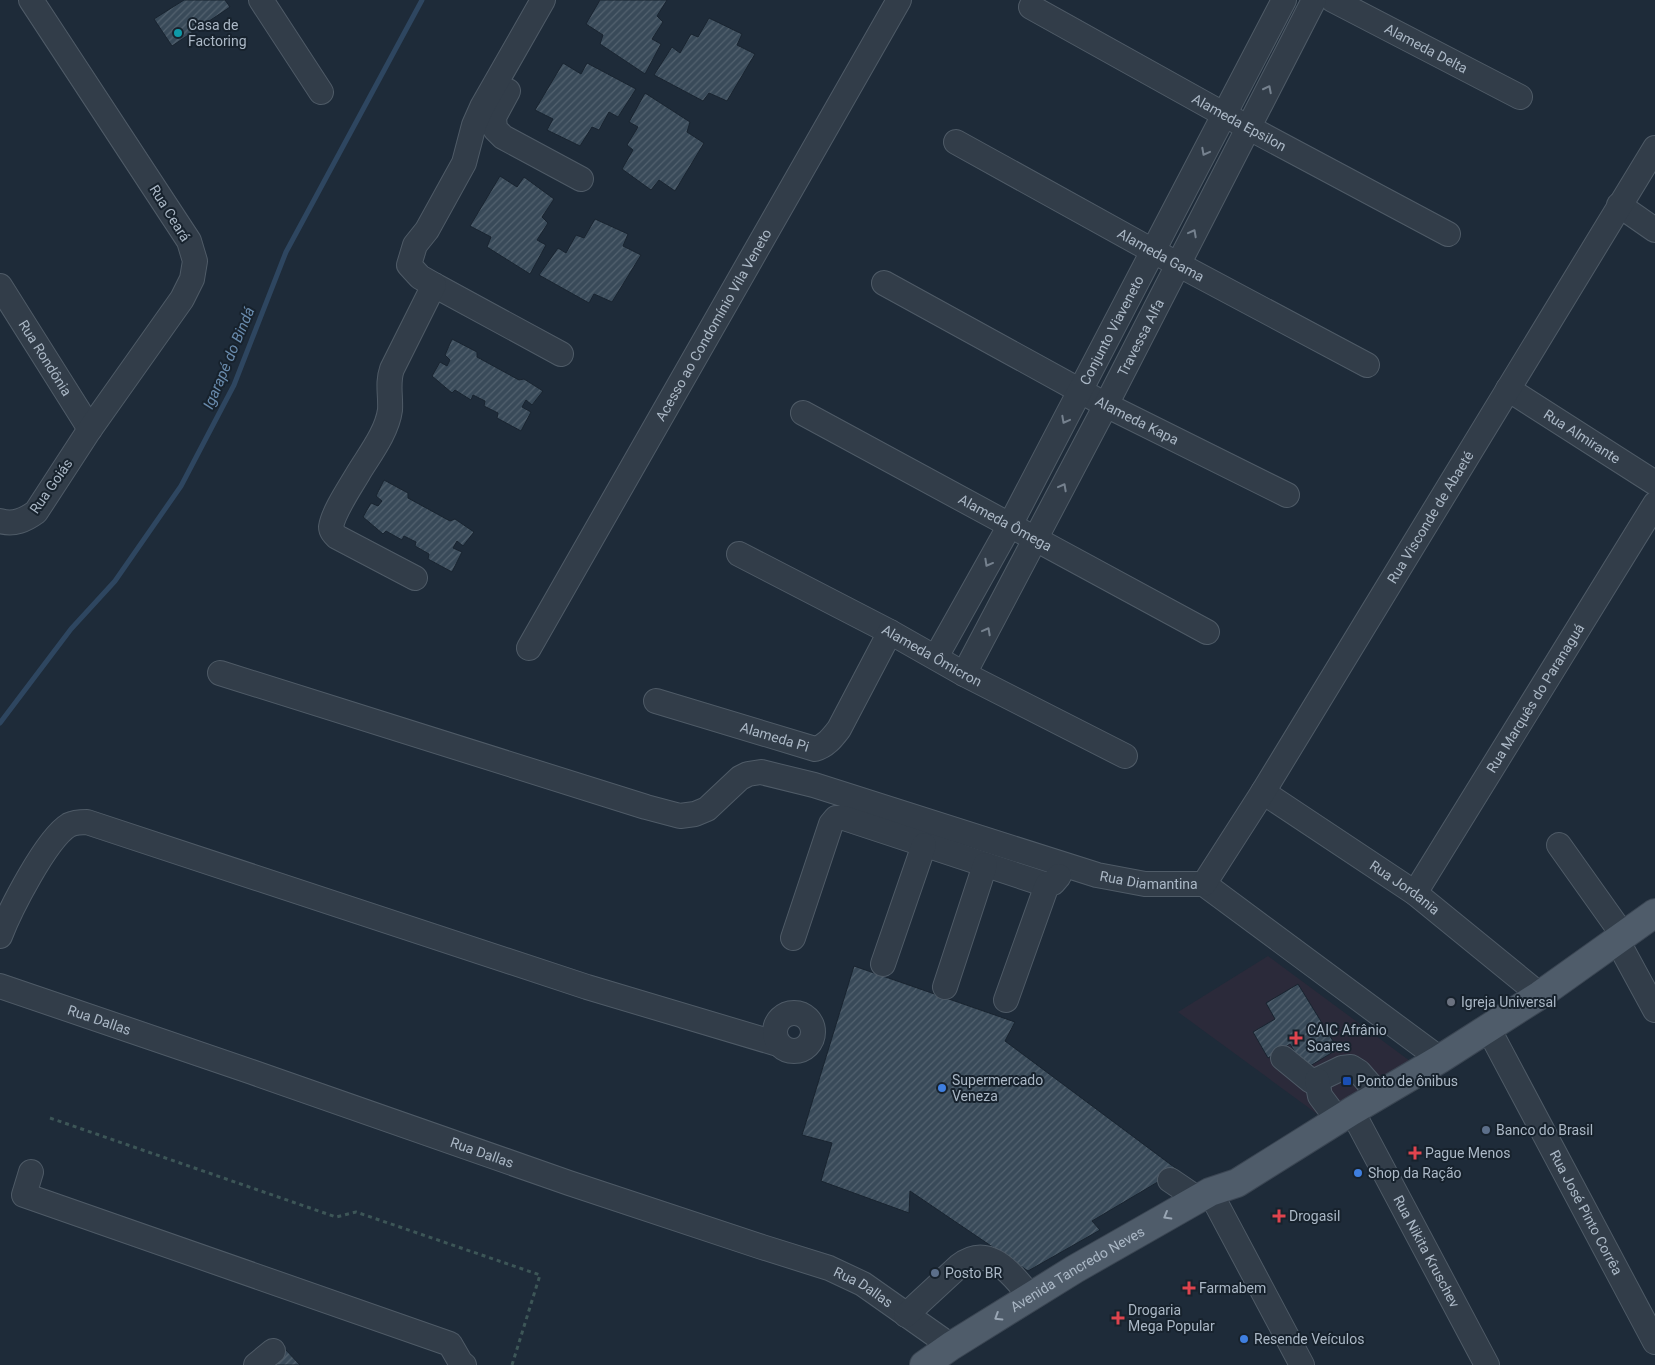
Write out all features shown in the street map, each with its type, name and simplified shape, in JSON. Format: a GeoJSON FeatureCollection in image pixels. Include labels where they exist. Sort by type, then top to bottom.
{"type":"FeatureCollection","features":[{"type":"Feature","properties":{"kind":"main road","name":"Avenida Tancredo Neves"},"geometry":{"type":"LineString","coordinates":[[954,1356],[1031,1297],[1075,1269],[1237,1183],[1440,1059],[1540,995],[1655,913]]}},
{"type":"Feature","properties":{"kind":"main road","name":"Avenida Tancredo Neves"},"geometry":{"type":"LineString","coordinates":[[924,1365],[954,1356],[1046,1307],[1209,1199]]}},
{"type":"Feature","properties":{"kind":"street","name":"Rua Ceará"},"geometry":{"type":"LineString","coordinates":[[31,0],[189,241],[195,261],[192,279],[182,300],[90,429]]}},
{"type":"Feature","properties":{"kind":"street"},"geometry":{"type":"LineString","coordinates":[[261,0],[321,92]]}},
{"type":"Feature","properties":{"kind":"street"},"geometry":{"type":"LineString","coordinates":[[543,0],[482,107],[474,125],[464,163],[428,230],[415,245],[409,265],[420,277],[561,354]]}},
{"type":"Feature","properties":{"kind":"street"},"geometry":{"type":"LineString","coordinates":[[559,0],[494,117],[495,129],[503,137],[580,179]]}},
{"type":"Feature","properties":{"kind":"street","name":"Acesso ao Condomínio Vila Veneto"},"geometry":{"type":"LineString","coordinates":[[529,648],[899,0]]}},
{"type":"Feature","properties":{"kind":"street","name":"Conjunto Viaveneto"},"geometry":{"type":"LineString","coordinates":[[936,657],[1010,525],[1081,391],[1284,0]]}},
{"type":"Feature","properties":{"kind":"street","name":"Travessa Alfa"},"geometry":{"type":"LineString","coordinates":[[964,674],[1106,405],[1177,263],[1314,0]]}},
{"type":"Feature","properties":{"kind":"street","name":"Alameda Delta"},"geometry":{"type":"LineString","coordinates":[[1333,0],[1520,97]]}},
{"type":"Feature","properties":{"kind":"street","name":"Alameda Epsilon"},"geometry":{"type":"LineString","coordinates":[[1032,7],[1248,128],[1448,234]]}},
{"type":"Feature","properties":{"kind":"street","name":"Alameda Gama"},"geometry":{"type":"LineString","coordinates":[[956,142],[1153,251],[1366,365]]}},
{"type":"Feature","properties":{"kind":"street","name":"Rua Visconde de Abaeté"},"geometry":{"type":"LineString","coordinates":[[1204,884],[1263,792],[1618,205],[1655,148]]}},
{"type":"Feature","properties":{"kind":"street"},"geometry":{"type":"LineString","coordinates":[[1618,205],[1655,230]]}},
{"type":"Feature","properties":{"kind":"street","name":"Alameda Kapa"},"geometry":{"type":"LineString","coordinates":[[884,283],[1106,405],[1287,495]]}},
{"type":"Feature","properties":{"kind":"street"},"geometry":{"type":"LineString","coordinates":[[416,578],[337,537],[333,534],[332,526],[341,504],[381,434],[389,413],[391,394],[389,383],[392,369],[434,285]]}},
{"type":"Feature","properties":{"kind":"street","name":"Rua Rondônia"},"geometry":{"type":"LineString","coordinates":[[0,286],[90,429]]}},
{"type":"Feature","properties":{"kind":"street","name":"Rua Almirante"},"geometry":{"type":"LineString","coordinates":[[1508,389],[1655,483]]}},
{"type":"Feature","properties":{"kind":"street","name":"Alameda Ômega"},"geometry":{"type":"LineString","coordinates":[[804,413],[1207,632]]}},
{"type":"Feature","properties":{"kind":"street","name":"Rua Goiás"},"geometry":{"type":"LineString","coordinates":[[1,523],[14,523],[27,519],[36,512],[90,429]]}},
{"type":"Feature","properties":{"kind":"street","name":"Rua Marquês do Paranaguá"},"geometry":{"type":"LineString","coordinates":[[1415,893],[1655,504]]}},
{"type":"Feature","properties":{"kind":"street","name":"Alameda Ômicron"},"geometry":{"type":"LineString","coordinates":[[739,554],[890,632],[964,674],[1125,756]]}},
{"type":"Feature","properties":{"kind":"street","name":"Alameda Pi"},"geometry":{"type":"LineString","coordinates":[[656,701],[815,749],[820,748],[832,739],[839,729],[890,632]]}},
{"type":"Feature","properties":{"kind":"street","name":"Rua Diamantina"},"geometry":{"type":"LineString","coordinates":[[220,673],[680,816],[694,814],[707,809],[740,778],[748,774],[761,772],[814,785],[1097,875],[1145,884],[1204,884],[1440,1059]]}},
{"type":"Feature","properties":{"kind":"street","name":"Rua Jordania"},"geometry":{"type":"LineString","coordinates":[[1263,792],[1415,893],[1540,995]]}},
{"type":"Feature","properties":{"kind":"street"},"geometry":{"type":"LineString","coordinates":[[792,938],[831,824],[836,818],[844,818],[1047,885],[1053,884],[1065,865]]}},
{"type":"Feature","properties":{"kind":"street"},"geometry":{"type":"LineString","coordinates":[[2,932],[34,870],[51,843],[68,826],[76,822],[87,822],[587,987],[778,1044]]}},
{"type":"Feature","properties":{"kind":"street"},"geometry":{"type":"LineString","coordinates":[[884,964],[924,844]]}},
{"type":"Feature","properties":{"kind":"street"},"geometry":{"type":"LineString","coordinates":[[1559,845],[1620,937],[1655,1010]]}},
{"type":"Feature","properties":{"kind":"street"},"geometry":{"type":"LineString","coordinates":[[945,987],[985,865]]}},
{"type":"Feature","properties":{"kind":"street"},"geometry":{"type":"LineString","coordinates":[[1006,1000],[1047,885]]}},
{"type":"Feature","properties":{"kind":"street","name":"Rua Dallas"},"geometry":{"type":"LineString","coordinates":[[0,986],[569,1183],[762,1248],[828,1268],[863,1284],[906,1315],[954,1356]]}},
{"type":"Feature","properties":{"kind":"street","name":"Rua José Pinto Corrêa"},"geometry":{"type":"LineString","coordinates":[[1488,1028],[1655,1342]]}},
{"type":"Feature","properties":{"kind":"street"},"geometry":{"type":"LineString","coordinates":[[1283,1058],[1311,1081],[1342,1068],[1351,1067],[1379,1095]]}},
{"type":"Feature","properties":{"kind":"street","name":"Rua Nikita Kruschev"},"geometry":{"type":"LineString","coordinates":[[1317,1080],[1320,1096],[1345,1116],[1487,1365]]}},
{"type":"Feature","properties":{"kind":"street"},"geometry":{"type":"LineString","coordinates":[[31,1172],[24,1195],[450,1344],[461,1364],[464,1365]]}},
{"type":"Feature","properties":{"kind":"street"},"geometry":{"type":"LineString","coordinates":[[1170,1180],[1209,1199],[1302,1365]]}},
{"type":"Feature","properties":{"kind":"street"},"geometry":{"type":"LineString","coordinates":[[906,1315],[966,1260],[983,1257],[990,1258],[1009,1270],[1031,1297]]}},
{"type":"Feature","properties":{"kind":"path"},"geometry":{"type":"LineString","coordinates":[[50,1118],[336,1217],[356,1212],[540,1275],[512,1365]]}},
{"type":"Feature","properties":{"kind":"shaded area","name":"CAIC Afrânio Soares"},"geometry":{"type":"Polygon","coordinates":[[[1268,956],[1414,1064],[1320,1116],[1178,1012],[1268,956]]]}},
{"type":"Feature","properties":{"kind":"building","name":"Casa de Factoring"},"geometry":{"type":"Polygon","coordinates":[[[184,0],[225,0],[230,7],[172,46],[154,19],[184,0]]]}},
{"type":"Feature","properties":{"kind":"building"},"geometry":{"type":"Polygon","coordinates":[[[600,0],[667,0],[657,16],[663,22],[652,39],[661,44],[645,74],[600,44],[603,35],[586,24],[600,0]]]}},
{"type":"Feature","properties":{"kind":"building"},"geometry":{"type":"Polygon","coordinates":[[[709,18],[742,34],[737,45],[755,54],[727,101],[709,93],[703,101],[654,75],[672,47],[680,53],[691,34],[698,37],[709,18]]]}},
{"type":"Feature","properties":{"kind":"building"},"geometry":{"type":"Polygon","coordinates":[[[563,63],[581,74],[587,63],[636,89],[618,117],[609,112],[599,130],[592,127],[580,146],[547,130],[553,119],[535,110],[563,63]]]}},
{"type":"Feature","properties":{"kind":"building"},"geometry":{"type":"Polygon","coordinates":[[[645,93],[690,122],[687,132],[704,143],[675,191],[659,180],[651,190],[622,169],[633,150],[627,145],[638,127],[629,122],[645,93]]]}},
{"type":"Feature","properties":{"kind":"building"},"geometry":{"type":"Polygon","coordinates":[[[500,176],[517,187],[524,177],[554,199],[542,217],[548,223],[537,240],[546,245],[530,274],[487,247],[491,237],[470,226],[500,176]]]}},
{"type":"Feature","properties":{"kind":"building"},"geometry":{"type":"Polygon","coordinates":[[[595,219],[628,234],[623,246],[641,255],[612,302],[594,294],[589,303],[539,275],[558,248],[566,253],[576,235],[584,238],[595,219]]]}},
{"type":"Feature","properties":{"kind":"building"},"geometry":{"type":"Polygon","coordinates":[[[452,339],[477,352],[477,357],[519,380],[524,379],[543,391],[532,405],[526,400],[522,407],[531,412],[521,431],[497,418],[498,413],[484,406],[485,401],[473,395],[471,400],[455,390],[452,393],[432,376],[440,362],[447,366],[450,360],[445,355],[452,339]]]}},
{"type":"Feature","properties":{"kind":"building"},"geometry":{"type":"Polygon","coordinates":[[[384,480],[408,493],[408,498],[450,521],[455,519],[474,532],[463,546],[457,541],[453,548],[462,552],[452,572],[428,559],[429,554],[415,546],[416,542],[404,536],[402,540],[386,531],[383,534],[363,517],[371,503],[378,506],[382,501],[376,496],[384,480]]]}},
{"type":"Feature","properties":{"kind":"building","name":"Supermercado Veneza"},"geometry":{"type":"Polygon","coordinates":[[[854,966],[1015,1022],[1005,1041],[1178,1170],[1092,1221],[1100,1230],[1028,1271],[910,1191],[909,1213],[821,1181],[832,1143],[802,1135],[854,966]]]}},
{"type":"Feature","properties":{"kind":"building"},"geometry":{"type":"Polygon","coordinates":[[[1298,984],[1338,1049],[1305,1069],[1290,1044],[1268,1058],[1253,1032],[1275,1019],[1266,1003],[1298,984]]]}},
{"type":"Feature","properties":{"kind":"building"},"geometry":{"type":"Polygon","coordinates":[[[285,1349],[300,1365],[267,1365],[285,1349]]]}},
{"type":"Feature","properties":{"kind":"waterway","name":"Igarapé do Bindá"},"geometry":{"type":"LineString","coordinates":[[0,723],[71,629],[115,581],[181,486],[234,385],[286,252],[422,0]]}},
{"type":"Feature","properties":{"kind":"place","name":"Casa de Factoring"},"geometry":{"type":"Point","coordinates":[178,33]}},
{"type":"Feature","properties":{"kind":"place","name":"Igreja Universal"},"geometry":{"type":"Point","coordinates":[1451,1002]}},
{"type":"Feature","properties":{"kind":"place","name":"CAIC Afrânio Soares"},"geometry":{"type":"Point","coordinates":[1296,1038]}},
{"type":"Feature","properties":{"kind":"place","name":"Ponto de ônibus"},"geometry":{"type":"Point","coordinates":[1347,1081]}},
{"type":"Feature","properties":{"kind":"place","name":"Supermercado Veneza"},"geometry":{"type":"Point","coordinates":[942,1088]}},
{"type":"Feature","properties":{"kind":"place","name":"Banco do Brasil"},"geometry":{"type":"Point","coordinates":[1486,1130]}},
{"type":"Feature","properties":{"kind":"place","name":"Pague Menos"},"geometry":{"type":"Point","coordinates":[1415,1153]}},
{"type":"Feature","properties":{"kind":"place","name":"Shop da Ração"},"geometry":{"type":"Point","coordinates":[1358,1173]}},
{"type":"Feature","properties":{"kind":"place","name":"Drogasil"},"geometry":{"type":"Point","coordinates":[1279,1216]}},
{"type":"Feature","properties":{"kind":"place","name":"Posto BR"},"geometry":{"type":"Point","coordinates":[935,1273]}},
{"type":"Feature","properties":{"kind":"place","name":"Farmabem"},"geometry":{"type":"Point","coordinates":[1189,1288]}},
{"type":"Feature","properties":{"kind":"place","name":"Drogaria Mega Popular"},"geometry":{"type":"Point","coordinates":[1118,1318]}},
{"type":"Feature","properties":{"kind":"place","name":"Resende Veículos"},"geometry":{"type":"Point","coordinates":[1244,1339]}}]}
